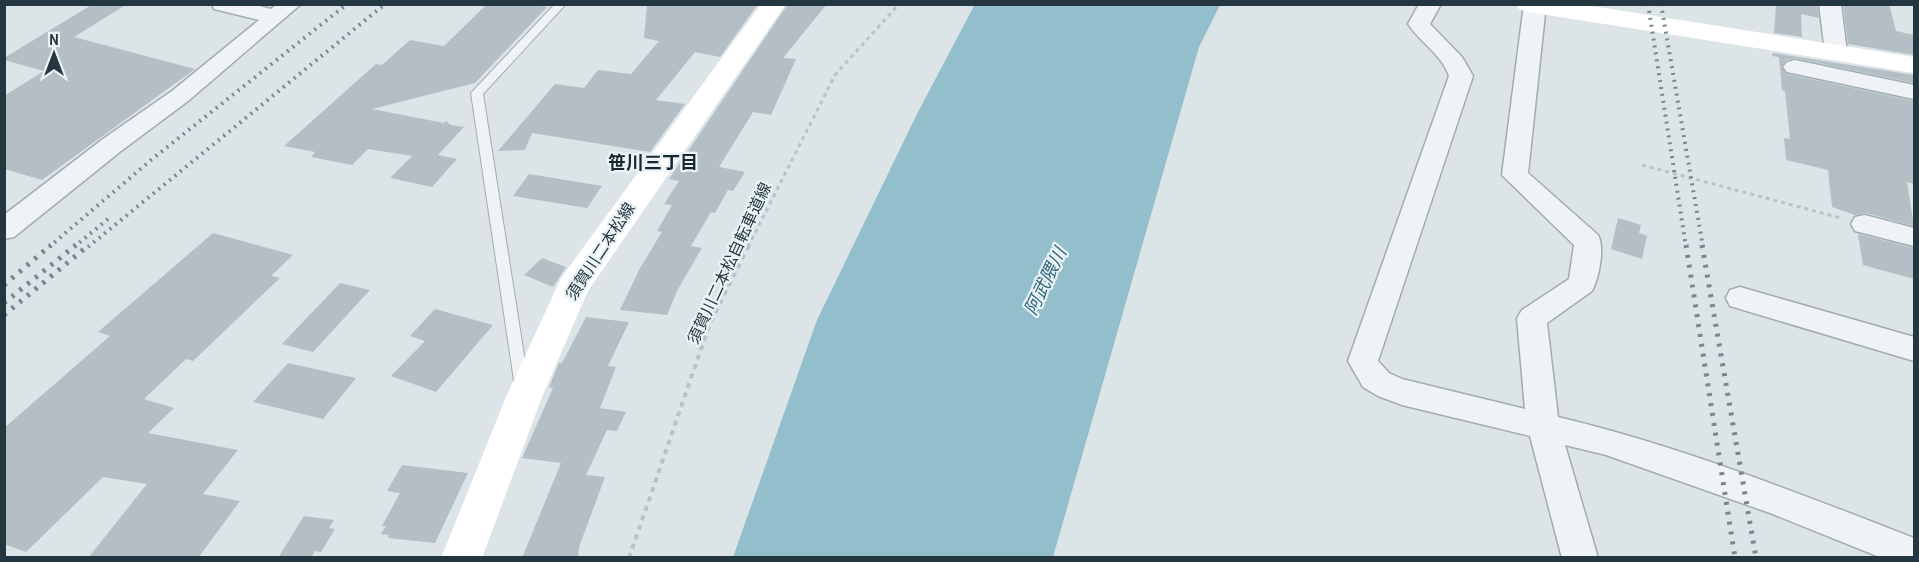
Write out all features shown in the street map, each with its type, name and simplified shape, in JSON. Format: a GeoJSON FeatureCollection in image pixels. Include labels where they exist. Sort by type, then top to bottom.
{"type":"FeatureCollection","features":[{"type":"Feature","properties":{"kind":"main road","name":"須賀川二本松線"},"geometry":{"type":"LineString","coordinates":[[461,558],[524,398],[573,287],[774,4]]}},
{"type":"Feature","properties":{"kind":"main road"},"geometry":{"type":"LineString","coordinates":[[1533,5],[1914,65]]}},
{"type":"Feature","properties":{"kind":"street"},"geometry":{"type":"LineString","coordinates":[[222,4],[283,11]]}},
{"type":"Feature","properties":{"kind":"street"},"geometry":{"type":"LineString","coordinates":[[1430,4],[1419,24],[1428,37],[1453,61],[1461,76],[1363,361],[1374,381],[1384,387],[1606,442],[1768,497],[1914,554]]}},
{"type":"Feature","properties":{"kind":"street"},"geometry":{"type":"LineString","coordinates":[[1830,4],[1836,52]]}},
{"type":"Feature","properties":{"kind":"street"},"geometry":{"type":"LineString","coordinates":[[1533,5],[1515,175],[1588,242],[1582,284],[1532,318],[1543,426],[1580,558]]}},
{"type":"Feature","properties":{"kind":"street"},"geometry":{"type":"LineString","coordinates":[[4,230],[112,145],[187,90],[283,11]]}},
{"type":"Feature","properties":{"kind":"street"},"geometry":{"type":"LineString","coordinates":[[1795,67],[1914,92]]}},
{"type":"Feature","properties":{"kind":"street"},"geometry":{"type":"LineString","coordinates":[[1865,224],[1914,237]]}},
{"type":"Feature","properties":{"kind":"street"},"geometry":{"type":"LineString","coordinates":[[1740,298],[1914,349]]}},
{"type":"Feature","properties":{"kind":"lane"},"geometry":{"type":"LineString","coordinates":[[524,398],[477,93],[561,4]]}},
{"type":"Feature","properties":{"kind":"path","name":"須賀川二本松自転車道線"},"geometry":{"type":"LineString","coordinates":[[629,558],[710,323],[836,75],[899,4]]}},
{"type":"Feature","properties":{"kind":"path"},"geometry":{"type":"LineString","coordinates":[[1642,165],[1865,224]]}},
{"type":"Feature","properties":{"kind":"water","name":"阿武隈川"},"geometry":{"type":"Polygon","coordinates":[[[975,4],[1220,5],[1199,47],[1053,557],[733,557],[817,320],[917,114],[975,4]]]}},
{"type":"Feature","properties":{"kind":"building"},"geometry":{"type":"Polygon","coordinates":[[[93,4],[124,6],[74,37],[195,69],[42,180],[4,169],[4,96],[44,71],[4,60],[4,58],[93,4]]]}},
{"type":"Feature","properties":{"kind":"building"},"geometry":{"type":"Polygon","coordinates":[[[487,4],[528,4],[547,7],[475,83],[372,109],[444,123],[446,121],[451,125],[464,127],[438,155],[457,159],[432,187],[390,178],[412,156],[368,149],[352,165],[311,157],[315,152],[284,146],[376,64],[382,65],[410,40],[444,46],[487,4]]]}},
{"type":"Feature","properties":{"kind":"building"},"geometry":{"type":"Polygon","coordinates":[[[647,4],[758,4],[720,57],[695,52],[656,100],[685,104],[650,152],[532,133],[525,150],[498,151],[555,84],[584,88],[598,70],[631,74],[659,41],[644,38],[647,4]]]}},
{"type":"Feature","properties":{"kind":"building"},"geometry":{"type":"Polygon","coordinates":[[[788,4],[827,4],[783,58],[796,59],[771,115],[753,112],[719,167],[745,172],[733,191],[728,190],[715,213],[711,212],[691,246],[702,248],[678,289],[667,315],[620,310],[640,268],[662,232],[657,231],[672,205],[664,204],[679,181],[669,179],[788,4]]]}},
{"type":"Feature","properties":{"kind":"building"},"geometry":{"type":"Polygon","coordinates":[[[1776,4],[1817,4],[1819,18],[1801,14],[1802,37],[1774,33],[1776,4]]]}},
{"type":"Feature","properties":{"kind":"building"},"geometry":{"type":"Polygon","coordinates":[[[1843,4],[1889,4],[1896,31],[1914,35],[1914,55],[1848,44],[1843,4]]]}},
{"type":"Feature","properties":{"kind":"building"},"geometry":{"type":"Polygon","coordinates":[[[1773,53],[1914,75],[1914,83],[1795,58],[1786,60],[1781,67],[1787,74],[1914,101],[1914,184],[1907,182],[1914,226],[1866,213],[1855,215],[1832,207],[1828,170],[1786,160],[1784,138],[1790,139],[1785,91],[1782,90],[1779,57],[1772,56],[1773,53]]]}},
{"type":"Feature","properties":{"kind":"building"},"geometry":{"type":"Polygon","coordinates":[[[529,174],[602,186],[587,208],[513,196],[529,174]]]}},
{"type":"Feature","properties":{"kind":"building"},"geometry":{"type":"Polygon","coordinates":[[[1618,218],[1641,225],[1639,233],[1647,236],[1642,259],[1611,249],[1618,218]]]}},
{"type":"Feature","properties":{"kind":"building"},"geometry":{"type":"Polygon","coordinates":[[[213,233],[293,255],[271,276],[280,278],[193,361],[186,359],[144,399],[174,408],[148,433],[238,450],[203,494],[240,501],[198,558],[88,558],[147,484],[103,477],[26,552],[4,544],[4,428],[110,336],[98,332],[213,233]]]}},
{"type":"Feature","properties":{"kind":"building"},"geometry":{"type":"Polygon","coordinates":[[[1858,234],[1914,248],[1914,279],[1863,265],[1858,234]]]}},
{"type":"Feature","properties":{"kind":"building"},"geometry":{"type":"Polygon","coordinates":[[[542,258],[566,267],[553,287],[524,275],[542,258]]]}},
{"type":"Feature","properties":{"kind":"building"},"geometry":{"type":"Polygon","coordinates":[[[340,283],[370,290],[313,352],[282,344],[340,283]]]}},
{"type":"Feature","properties":{"kind":"building"},"geometry":{"type":"Polygon","coordinates":[[[435,309],[493,325],[436,392],[391,376],[425,341],[410,336],[435,309]]]}},
{"type":"Feature","properties":{"kind":"building"},"geometry":{"type":"Polygon","coordinates":[[[586,317],[629,322],[608,366],[616,367],[600,408],[626,412],[617,431],[607,430],[586,475],[605,477],[579,547],[578,558],[522,558],[561,463],[522,458],[553,388],[549,387],[559,363],[562,363],[586,317]]]}},
{"type":"Feature","properties":{"kind":"building"},"geometry":{"type":"Polygon","coordinates":[[[288,363],[356,378],[323,419],[253,402],[288,363]]]}},
{"type":"Feature","properties":{"kind":"building"},"geometry":{"type":"Polygon","coordinates":[[[402,465],[468,473],[435,543],[388,538],[389,535],[381,534],[386,526],[382,526],[400,493],[387,491],[402,465]]]}},
{"type":"Feature","properties":{"kind":"building"},"geometry":{"type":"Polygon","coordinates":[[[304,516],[334,520],[329,528],[335,529],[321,552],[315,551],[311,558],[278,558],[304,516]]]}},
{"type":"Feature","properties":{"kind":"railway"},"geometry":{"type":"LineString","coordinates":[[49,247],[151,160],[347,4]]}},
{"type":"Feature","properties":{"kind":"railway"},"geometry":{"type":"LineString","coordinates":[[88,247],[385,4]]}},
{"type":"Feature","properties":{"kind":"railway"},"geometry":{"type":"LineString","coordinates":[[1648,4],[1686,247]]}},
{"type":"Feature","properties":{"kind":"railway"},"geometry":{"type":"LineString","coordinates":[[1661,4],[1703,247]]}},
{"type":"Feature","properties":{"kind":"railway"},"geometry":{"type":"LineString","coordinates":[[74,247],[108,219]]}},
{"type":"Feature","properties":{"kind":"railway"},"geometry":{"type":"LineString","coordinates":[[4,285],[51,245]]}},
{"type":"Feature","properties":{"kind":"railway"},"geometry":{"type":"LineString","coordinates":[[4,303],[76,245]]}},
{"type":"Feature","properties":{"kind":"railway"},"geometry":{"type":"LineString","coordinates":[[4,315],[89,245]]}},
{"type":"Feature","properties":{"kind":"railway"},"geometry":{"type":"LineString","coordinates":[[1686,245],[1735,558]]}},
{"type":"Feature","properties":{"kind":"railway"},"geometry":{"type":"LineString","coordinates":[[1702,245],[1756,558]]}},
{"type":"Feature","properties":{"kind":"district","name":"笹川三丁目"},"geometry":{"type":"Point","coordinates":[653,162]}}]}
